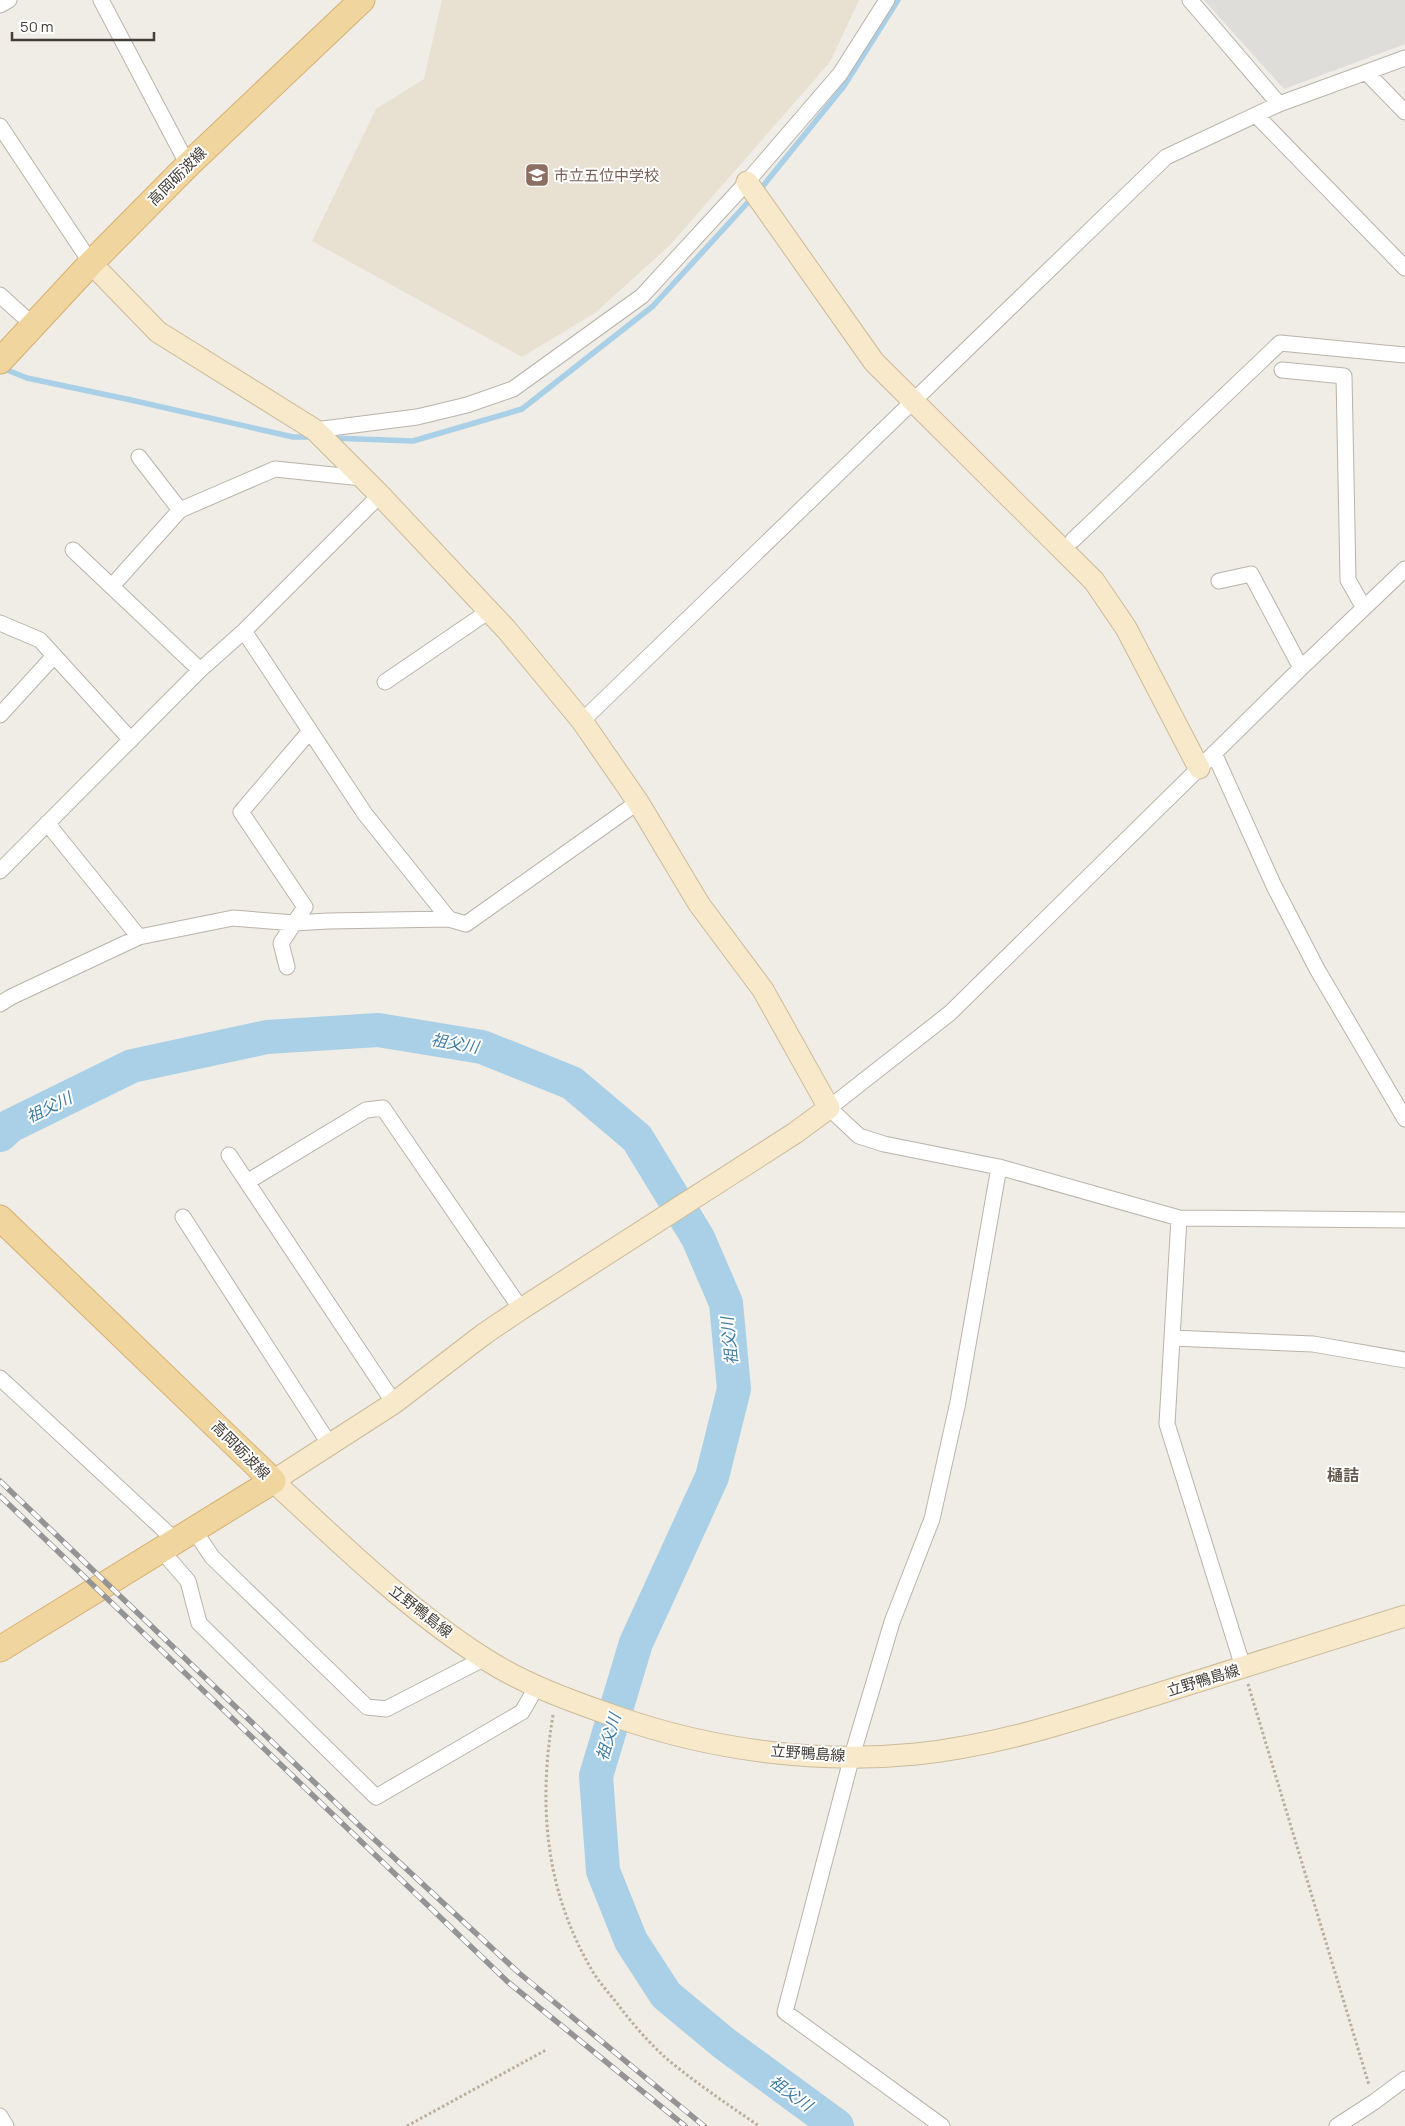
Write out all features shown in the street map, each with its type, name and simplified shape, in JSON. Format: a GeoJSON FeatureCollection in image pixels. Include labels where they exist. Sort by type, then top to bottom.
{"type":"FeatureCollection","features":[{"type":"Feature","properties":{"kind":"main road","name":"高岡砺波線"},"geometry":{"type":"LineString","coordinates":[[2,357],[188,164],[362,0]]}},
{"type":"Feature","properties":{"kind":"main road","name":"高岡砺波線"},"geometry":{"type":"LineString","coordinates":[[0,1650],[273,1481],[1,1220]]}},
{"type":"Feature","properties":{"kind":"street"},"geometry":{"type":"LineString","coordinates":[[0,5],[9,0]]}},
{"type":"Feature","properties":{"kind":"street"},"geometry":{"type":"LineString","coordinates":[[101,0],[188,164]]}},
{"type":"Feature","properties":{"kind":"street"},"geometry":{"type":"LineString","coordinates":[[315,430],[417,417],[467,405],[513,389],[642,296],[747,182],[840,74],[887,0]]}},
{"type":"Feature","properties":{"kind":"street"},"geometry":{"type":"LineString","coordinates":[[1190,0],[1279,104]]}},
{"type":"Feature","properties":{"kind":"street"},"geometry":{"type":"LineString","coordinates":[[582,721],[1166,157],[1279,104],[1405,58]]}},
{"type":"Feature","properties":{"kind":"street"},"geometry":{"type":"LineString","coordinates":[[1367,73],[1405,112]]}},
{"type":"Feature","properties":{"kind":"street"},"geometry":{"type":"LineString","coordinates":[[1256,115],[1405,268]]}},
{"type":"Feature","properties":{"kind":"street"},"geometry":{"type":"LineString","coordinates":[[0,126],[91,263],[158,332],[315,430],[380,494],[489,611],[582,721],[638,802],[699,904],[763,990],[829,1108],[859,1136],[884,1144],[999,1167],[1179,1218],[1405,1220]]}},
{"type":"Feature","properties":{"kind":"street"},"geometry":{"type":"LineString","coordinates":[[747,182],[874,362],[1094,581],[1126,628],[1207,760],[1317,969],[1405,1119]]}},
{"type":"Feature","properties":{"kind":"street"},"geometry":{"type":"LineString","coordinates":[[0,295],[33,325]]}},
{"type":"Feature","properties":{"kind":"street"},"geometry":{"type":"LineString","coordinates":[[1073,540],[1280,343],[1405,355]]}},
{"type":"Feature","properties":{"kind":"street"},"geometry":{"type":"LineString","coordinates":[[1282,370],[1344,376],[1348,580],[1364,608]]}},
{"type":"Feature","properties":{"kind":"street"},"geometry":{"type":"LineString","coordinates":[[139,457],[180,510]]}},
{"type":"Feature","properties":{"kind":"street"},"geometry":{"type":"LineString","coordinates":[[112,586],[180,510],[275,468],[362,478]]}},
{"type":"Feature","properties":{"kind":"street"},"geometry":{"type":"LineString","coordinates":[[0,871],[200,670],[244,631],[380,494]]}},
{"type":"Feature","properties":{"kind":"street"},"geometry":{"type":"LineString","coordinates":[[73,550],[200,670]]}},
{"type":"Feature","properties":{"kind":"street"},"geometry":{"type":"LineString","coordinates":[[273,1481],[394,1403],[484,1334],[521,1309],[722,1180],[829,1108],[950,1013],[1301,668],[1405,569]]}},
{"type":"Feature","properties":{"kind":"street"},"geometry":{"type":"LineString","coordinates":[[1219,581],[1251,574],[1301,668]]}},
{"type":"Feature","properties":{"kind":"street"},"geometry":{"type":"LineString","coordinates":[[385,682],[489,611]]}},
{"type":"Feature","properties":{"kind":"street"},"geometry":{"type":"LineString","coordinates":[[0,623],[40,640],[131,740]]}},
{"type":"Feature","properties":{"kind":"street"},"geometry":{"type":"LineString","coordinates":[[244,631],[365,814],[449,919]]}},
{"type":"Feature","properties":{"kind":"street"},"geometry":{"type":"LineString","coordinates":[[0,715],[54,656]]}},
{"type":"Feature","properties":{"kind":"street"},"geometry":{"type":"LineString","coordinates":[[287,968],[281,943],[305,907],[241,812],[310,731]]}},
{"type":"Feature","properties":{"kind":"street"},"geometry":{"type":"LineString","coordinates":[[0,1004],[11,997],[139,937],[233,918],[294,923],[328,920],[449,919],[466,924],[638,802]]}},
{"type":"Feature","properties":{"kind":"street"},"geometry":{"type":"LineString","coordinates":[[47,823],[139,937]]}},
{"type":"Feature","properties":{"kind":"street"},"geometry":{"type":"LineString","coordinates":[[247,1182],[366,1110],[383,1108],[521,1309]]}},
{"type":"Feature","properties":{"kind":"street"},"geometry":{"type":"LineString","coordinates":[[229,1155],[394,1403]]}},
{"type":"Feature","properties":{"kind":"street"},"geometry":{"type":"LineString","coordinates":[[942,2126],[785,2012],[852,1756],[892,1622],[932,1519],[958,1402],[999,1167]]}},
{"type":"Feature","properties":{"kind":"street"},"geometry":{"type":"LineString","coordinates":[[183,1217],[330,1446]]}},
{"type":"Feature","properties":{"kind":"street"},"geometry":{"type":"LineString","coordinates":[[1179,1218],[1167,1424],[1243,1667]]}},
{"type":"Feature","properties":{"kind":"street"},"geometry":{"type":"LineString","coordinates":[[1172,1338],[1313,1344],[1405,1360]]}},
{"type":"Feature","properties":{"kind":"street"},"geometry":{"type":"LineString","coordinates":[[0,1378],[177,1540],[212,1557],[367,1707],[386,1708],[484,1658]]}},
{"type":"Feature","properties":{"kind":"street","name":"立野鴨島線"},"geometry":{"type":"LineString","coordinates":[[273,1481],[387,1585],[484,1658],[560,1697],[648,1728],[721,1746],[797,1755],[852,1756],[916,1754],[992,1743],[1055,1726],[1405,1616]]}},
{"type":"Feature","properties":{"kind":"street"},"geometry":{"type":"LineString","coordinates":[[177,1540],[199,1623],[376,1797],[522,1712],[537,1686]]}},
{"type":"Feature","properties":{"kind":"street"},"geometry":{"type":"LineString","coordinates":[[1337,2126],[1405,2079]]}},
{"type":"Feature","properties":{"kind":"street"},"geometry":{"type":"LineString","coordinates":[[0,2116],[6,2126]]}},
{"type":"Feature","properties":{"kind":"path"},"geometry":{"type":"LineString","coordinates":[[1243,1667],[1374,2102]]}},
{"type":"Feature","properties":{"kind":"path"},"geometry":{"type":"LineString","coordinates":[[560,1697],[550,1734],[546,1814],[549,1857],[565,1916],[593,1972],[632,2022],[666,2058],[759,2126]]}},
{"type":"Feature","properties":{"kind":"path"},"geometry":{"type":"LineString","coordinates":[[407,2126],[546,2050]]}},
{"type":"Feature","properties":{"kind":"shaded area","name":"市立五位中学校"},"geometry":{"type":"Polygon","coordinates":[[[442,0],[859,0],[830,62],[670,245],[595,313],[522,357],[312,241],[376,109],[424,79],[442,0]]]}},
{"type":"Feature","properties":{"kind":"shaded area"},"geometry":{"type":"Polygon","coordinates":[[[1204,0],[1405,0],[1405,44],[1284,89],[1204,0]]]}},
{"type":"Feature","properties":{"kind":"waterway"},"geometry":{"type":"LineString","coordinates":[[758,192],[844,86],[898,0]]}},
{"type":"Feature","properties":{"kind":"waterway"},"geometry":{"type":"LineString","coordinates":[[331,438],[413,441],[522,409],[653,306],[752,198]]}},
{"type":"Feature","properties":{"kind":"waterway"},"geometry":{"type":"LineString","coordinates":[[2,368],[27,378],[293,437],[312,437]]}},
{"type":"Feature","properties":{"kind":"waterway","name":"祖父川"},"geometry":{"type":"LineString","coordinates":[[0,1135],[10,1126],[132,1066],[267,1037],[378,1030],[482,1047],[572,1083],[637,1138],[698,1238],[726,1303],[734,1389],[712,1477],[636,1643],[596,1776],[603,1871],[631,1941],[666,1995],[725,2044],[837,2126]]}},
{"type":"Feature","properties":{"kind":"railway"},"geometry":{"type":"LineString","coordinates":[[0,1481],[361,1827],[519,1973],[704,2126]]}},
{"type":"Feature","properties":{"kind":"railway"},"geometry":{"type":"LineString","coordinates":[[0,1496],[509,1983],[685,2126]]}},
{"type":"Feature","properties":{"kind":"place","name":"市立五位中学校"},"geometry":{"type":"Point","coordinates":[537,175]}},
{"type":"Feature","properties":{"kind":"district","name":"樋詰"},"geometry":{"type":"Point","coordinates":[1343,1475]}}]}
